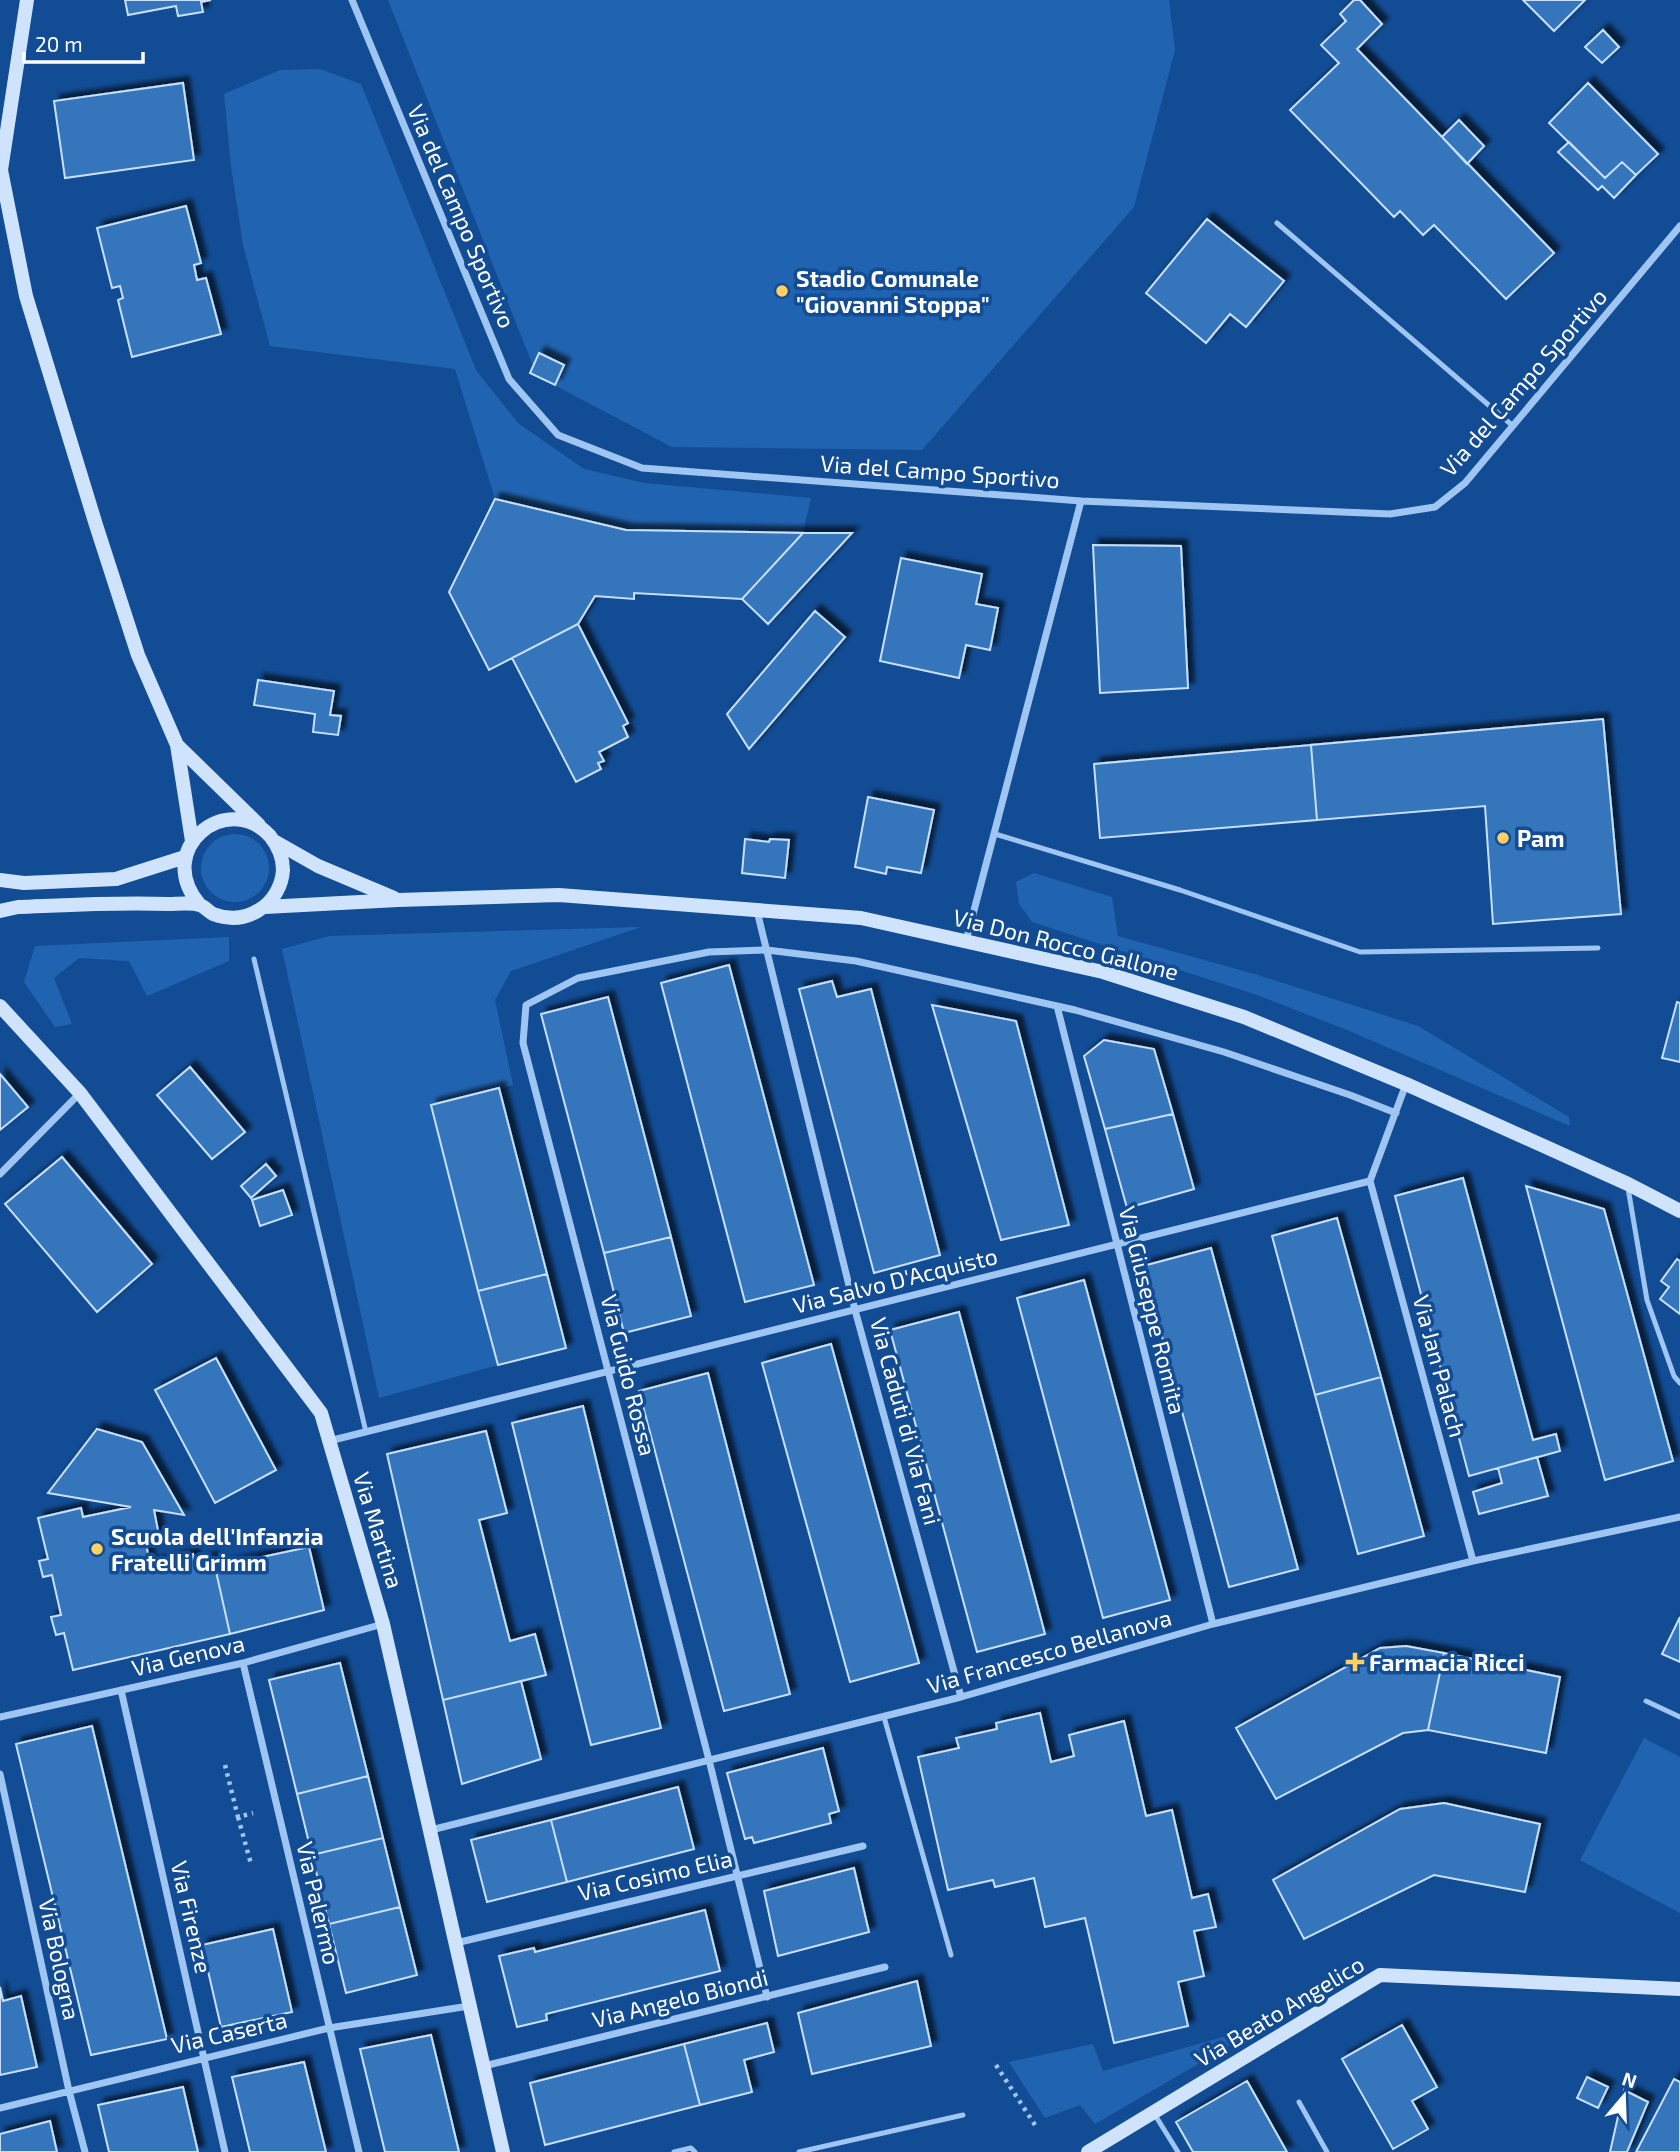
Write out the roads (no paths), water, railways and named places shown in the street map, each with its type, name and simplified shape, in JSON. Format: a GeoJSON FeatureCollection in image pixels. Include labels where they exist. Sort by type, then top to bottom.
{"type":"FeatureCollection","features":[{"type":"Feature","properties":{"kind":"street"},"geometry":{"type":"LineString","coordinates":[[27,0],[1,170],[26,296],[96,525],[138,655],[177,745],[192,841]]}},
{"type":"Feature","properties":{"kind":"street","name":"Via del Campo Sportivo"},"geometry":{"type":"LineString","coordinates":[[352,0],[509,379],[558,435],[642,468],[1082,501],[1390,514],[1435,507],[1465,483],[1680,226]]}},
{"type":"Feature","properties":{"kind":"street"},"geometry":{"type":"LineString","coordinates":[[966,941],[1082,501]]}},
{"type":"Feature","properties":{"kind":"street"},"geometry":{"type":"LineString","coordinates":[[177,745],[263,829],[281,854],[281,883],[265,907],[239,918],[212,913],[200,905],[186,884],[185,857],[192,841],[203,829],[233,819],[249,822],[263,829]]}},
{"type":"Feature","properties":{"kind":"street"},"geometry":{"type":"LineString","coordinates":[[274,841],[318,866],[398,900]]}},
{"type":"Feature","properties":{"kind":"street"},"geometry":{"type":"LineString","coordinates":[[0,880],[23,883],[116,879],[185,857]]}},
{"type":"Feature","properties":{"kind":"street","name":"Via Don Rocco Gallone"},"geometry":{"type":"LineString","coordinates":[[265,907],[559,895],[861,918],[1103,972],[1244,1017],[1406,1084],[1628,1184],[1680,1211]]}},
{"type":"Feature","properties":{"kind":"street"},"geometry":{"type":"LineString","coordinates":[[0,911],[18,907],[156,903],[200,905]]}},
{"type":"Feature","properties":{"kind":"street","name":"Via Caduti di Via Fani"},"geometry":{"type":"LineString","coordinates":[[756,910],[855,1310],[961,1697]]}},
{"type":"Feature","properties":{"kind":"street"},"geometry":{"type":"LineString","coordinates":[[767,950],[856,961],[1057,1006],[1224,1052],[1350,1095],[1396,1114]]}},
{"type":"Feature","properties":{"kind":"street","name":"Via Guido Rossa"},"geometry":{"type":"LineString","coordinates":[[766,1997],[709,1760],[523,1043],[526,1005],[578,978],[709,952],[767,950]]}},
{"type":"Feature","properties":{"kind":"street","name":"Via Martina"},"geometry":{"type":"LineString","coordinates":[[0,1006],[5,1015],[80,1093],[321,1413],[383,1624],[503,2152]]}},
{"type":"Feature","properties":{"kind":"street","name":"Via Giuseppe Romita"},"geometry":{"type":"LineString","coordinates":[[1057,1006],[1213,1623]]}},
{"type":"Feature","properties":{"kind":"street"},"geometry":{"type":"LineString","coordinates":[[1370,1181],[1406,1084]]}},
{"type":"Feature","properties":{"kind":"street"},"geometry":{"type":"LineString","coordinates":[[0,1174],[80,1093]]}},
{"type":"Feature","properties":{"kind":"street","name":"Via Salvo D'Acquisto"},"geometry":{"type":"LineString","coordinates":[[329,1441],[1370,1181]]}},
{"type":"Feature","properties":{"kind":"street","name":"Via Jan Palach"},"geometry":{"type":"LineString","coordinates":[[1370,1181],[1473,1561]]}},
{"type":"Feature","properties":{"kind":"street","name":"Via Francesco Bellanova"},"geometry":{"type":"LineString","coordinates":[[431,1830],[961,1697],[1213,1623],[1473,1561],[1680,1517]]}},
{"type":"Feature","properties":{"kind":"street","name":"Via Genova"},"geometry":{"type":"LineString","coordinates":[[0,1717],[243,1663],[383,1624]]}},
{"type":"Feature","properties":{"kind":"street","name":"Via Palermo"},"geometry":{"type":"LineString","coordinates":[[243,1663],[359,2152]]}},
{"type":"Feature","properties":{"kind":"street","name":"Via Firenze"},"geometry":{"type":"LineString","coordinates":[[121,1690],[225,2152]]}},
{"type":"Feature","properties":{"kind":"street","name":"Via Bologna"},"geometry":{"type":"LineString","coordinates":[[0,1773],[69,2091],[85,2152]]}},
{"type":"Feature","properties":{"kind":"street","name":"Via Cosimo Elia"},"geometry":{"type":"LineString","coordinates":[[456,1943],[863,1846]]}},
{"type":"Feature","properties":{"kind":"street","name":"Via Angelo Biondi"},"geometry":{"type":"LineString","coordinates":[[484,2066],[885,1968]]}},
{"type":"Feature","properties":{"kind":"street","name":"Via Beato Angelico"},"geometry":{"type":"LineString","coordinates":[[1088,2152],[1380,1975],[1680,1989]]}},
{"type":"Feature","properties":{"kind":"street","name":"Via Caserta"},"geometry":{"type":"LineString","coordinates":[[0,2108],[329,2028],[470,2005]]}},
{"type":"Feature","properties":{"kind":"lane"},"geometry":{"type":"LineString","coordinates":[[1277,223],[1513,426]]}},
{"type":"Feature","properties":{"kind":"lane"},"geometry":{"type":"LineString","coordinates":[[995,834],[1180,890],[1360,952],[1598,948]]}},
{"type":"Feature","properties":{"kind":"lane"},"geometry":{"type":"LineString","coordinates":[[254,959],[366,1432]]}},
{"type":"Feature","properties":{"kind":"lane"},"geometry":{"type":"LineString","coordinates":[[1628,1184],[1647,1300],[1674,1376],[1680,1383]]}},
{"type":"Feature","properties":{"kind":"lane"},"geometry":{"type":"LineString","coordinates":[[1646,1701],[1680,1717]]}},
{"type":"Feature","properties":{"kind":"lane"},"geometry":{"type":"LineString","coordinates":[[884,1717],[951,1955]]}},
{"type":"Feature","properties":{"kind":"lane"},"geometry":{"type":"LineString","coordinates":[[1299,2102],[1327,2152]]}},
{"type":"Feature","properties":{"kind":"lane"},"geometry":{"type":"LineString","coordinates":[[1153,2112],[1178,2152]]}},
{"type":"Feature","properties":{"kind":"lane"},"geometry":{"type":"LineString","coordinates":[[799,2152],[963,2115]]}},
{"type":"Feature","properties":{"kind":"lane"},"geometry":{"type":"LineString","coordinates":[[674,2152],[691,2148],[695,2152]]}},
{"type":"Feature","properties":{"kind":"place","name":"Stadio Comunale \"Giovanni Stoppa\""},"geometry":{"type":"Point","coordinates":[782,291]}},
{"type":"Feature","properties":{"kind":"place","name":"Pam"},"geometry":{"type":"Point","coordinates":[1503,838]}},
{"type":"Feature","properties":{"kind":"place","name":"Scuola dell'Infanzia Fratelli Grimm"},"geometry":{"type":"Point","coordinates":[97,1549]}},
{"type":"Feature","properties":{"kind":"place","name":"Farmacia Ricci"},"geometry":{"type":"Point","coordinates":[1355,1662]}}]}
